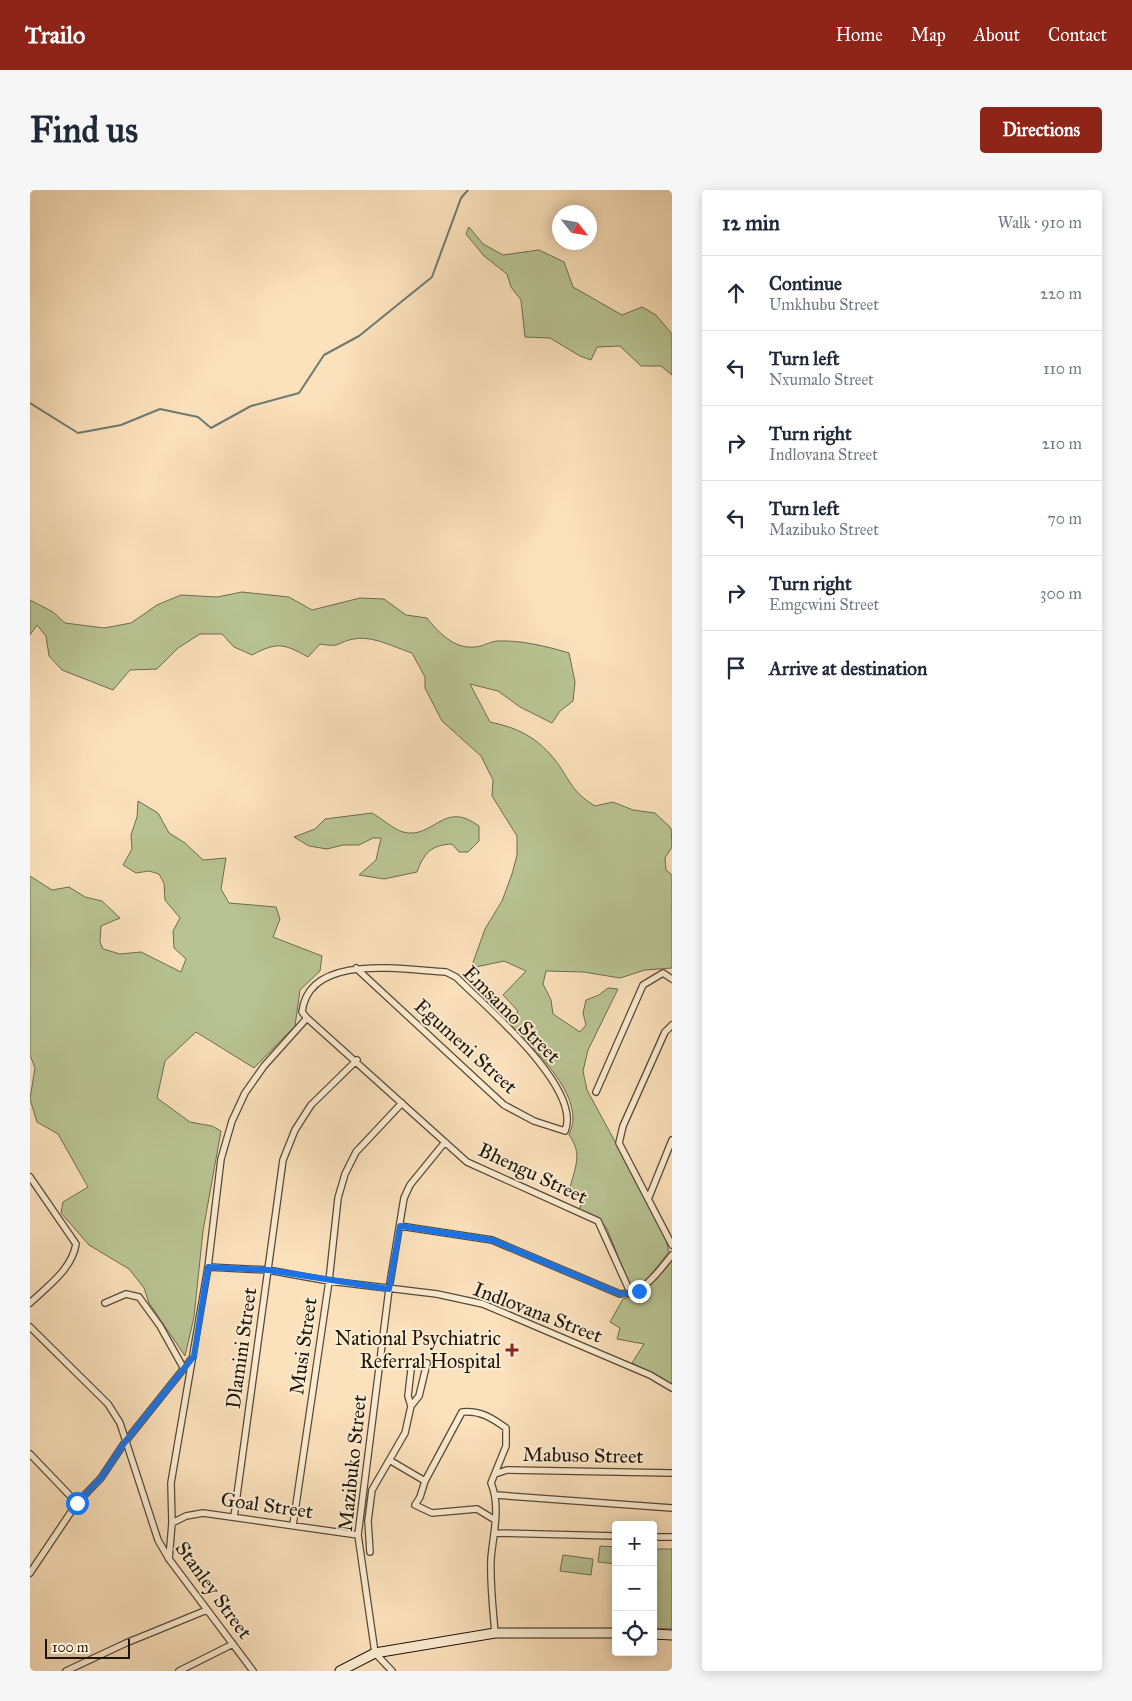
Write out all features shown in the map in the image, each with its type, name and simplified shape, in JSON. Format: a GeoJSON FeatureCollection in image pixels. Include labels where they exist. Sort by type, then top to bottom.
{"type":"FeatureCollection","features":[{"type":"Feature","properties":{"kind":"main road"},"geometry":{"type":"LineString","coordinates":[[340,1671],[375,1653],[496,1633],[612,1632]]}},
{"type":"Feature","properties":{"kind":"main road"},"geometry":{"type":"LineString","coordinates":[[657,1634],[672,1634]]}},
{"type":"Feature","properties":{"kind":"street","name":"Emsamo Street"},"geometry":{"type":"LineString","coordinates":[[308,1018],[302,1012],[308,995],[326,976],[356,968],[446,972],[456,977],[543,1064],[561,1094],[567,1112],[569,1123],[565,1131]]}},
{"type":"Feature","properties":{"kind":"street","name":"Egumeni Street"},"geometry":{"type":"LineString","coordinates":[[356,968],[504,1105],[534,1121],[565,1131]]}},
{"type":"Feature","properties":{"kind":"street"},"geometry":{"type":"LineString","coordinates":[[596,1092],[643,985],[663,973],[672,978]]}},
{"type":"Feature","properties":{"kind":"street","name":"Bhengu Street"},"geometry":{"type":"LineString","coordinates":[[308,1018],[357,1060],[467,1162],[598,1221],[631,1294]]}},
{"type":"Feature","properties":{"kind":"street"},"geometry":{"type":"LineString","coordinates":[[168,1559],[172,1523],[171,1484],[208,1267],[221,1159],[232,1121],[245,1093],[264,1066],[308,1018]]}},
{"type":"Feature","properties":{"kind":"street"},"geometry":{"type":"LineString","coordinates":[[672,1025],[665,1032],[623,1126],[618,1142],[649,1197],[672,1245]]}},
{"type":"Feature","properties":{"kind":"street","name":"Dlamini Street"},"geometry":{"type":"LineString","coordinates":[[234,1517],[283,1160],[294,1130],[311,1105],[357,1060]]}},
{"type":"Feature","properties":{"kind":"street","name":"Musi Street"},"geometry":{"type":"LineString","coordinates":[[293,1525],[330,1281],[338,1198],[345,1174],[356,1152],[402,1103]]}},
{"type":"Feature","properties":{"kind":"street"},"geometry":{"type":"LineString","coordinates":[[649,1197],[672,1140]]}},
{"type":"Feature","properties":{"kind":"street","name":"Mazibuko Street"},"geometry":{"type":"LineString","coordinates":[[375,1653],[358,1535],[389,1289],[404,1198],[410,1184],[445,1142]]}},
{"type":"Feature","properties":{"kind":"street"},"geometry":{"type":"LineString","coordinates":[[30,1177],[76,1244],[74,1257],[30,1303]]}},
{"type":"Feature","properties":{"kind":"street"},"geometry":{"type":"LineString","coordinates":[[400,1226],[492,1240],[620,1294],[631,1294],[648,1284],[672,1255]]}},
{"type":"Feature","properties":{"kind":"street","name":"Indlovana Street"},"geometry":{"type":"LineString","coordinates":[[208,1267],[268,1270],[330,1281],[437,1294],[483,1304],[650,1375],[672,1388]]}},
{"type":"Feature","properties":{"kind":"street"},"geometry":{"type":"LineString","coordinates":[[105,1303],[126,1294],[139,1298],[160,1326],[184,1369]]}},
{"type":"Feature","properties":{"kind":"street","name":"Stanley Street"},"geometry":{"type":"LineString","coordinates":[[30,1327],[108,1404],[120,1423],[158,1540],[168,1559],[253,1671]]}},
{"type":"Feature","properties":{"kind":"street"},"geometry":{"type":"LineString","coordinates":[[30,1573],[77,1503],[101,1478],[125,1442],[194,1356]]}},
{"type":"Feature","properties":{"kind":"street"},"geometry":{"type":"LineString","coordinates":[[370,1552],[368,1521],[372,1490],[391,1461],[405,1433],[411,1406],[419,1396],[427,1364],[412,1361],[408,1385],[408,1396],[411,1406]]}},
{"type":"Feature","properties":{"kind":"street"},"geometry":{"type":"LineString","coordinates":[[408,1385],[421,1387]]}},
{"type":"Feature","properties":{"kind":"street"},"geometry":{"type":"LineString","coordinates":[[495,1520],[476,1509],[432,1513],[415,1505],[420,1497],[425,1481],[462,1412],[472,1411],[488,1415],[506,1428],[506,1446],[491,1483],[496,1495],[495,1533],[491,1558],[496,1633]]}},
{"type":"Feature","properties":{"kind":"street"},"geometry":{"type":"LineString","coordinates":[[30,1454],[77,1503]]}},
{"type":"Feature","properties":{"kind":"street"},"geometry":{"type":"LineString","coordinates":[[391,1461],[425,1481]]}},
{"type":"Feature","properties":{"kind":"street","name":"Mabuso Street"},"geometry":{"type":"LineString","coordinates":[[495,1474],[507,1470],[672,1473]]}},
{"type":"Feature","properties":{"kind":"street"},"geometry":{"type":"LineString","coordinates":[[496,1495],[672,1508]]}},
{"type":"Feature","properties":{"kind":"street","name":"Goal Street"},"geometry":{"type":"LineString","coordinates":[[172,1523],[186,1516],[204,1513],[358,1535]]}},
{"type":"Feature","properties":{"kind":"street"},"geometry":{"type":"LineString","coordinates":[[495,1533],[612,1536]]}},
{"type":"Feature","properties":{"kind":"street"},"geometry":{"type":"LineString","coordinates":[[657,1537],[672,1537]]}},
{"type":"Feature","properties":{"kind":"street"},"geometry":{"type":"LineString","coordinates":[[70,1670],[207,1610]]}},
{"type":"Feature","properties":{"kind":"street"},"geometry":{"type":"LineString","coordinates":[[179,1671],[233,1644]]}},
{"type":"Feature","properties":{"kind":"street"},"geometry":{"type":"LineString","coordinates":[[375,1653],[392,1671]]}},
{"type":"Feature","properties":{"kind":"green space"},"geometry":{"type":"Polygon","coordinates":[[[469,227],[483,244],[503,255],[539,250],[564,262],[573,287],[622,315],[642,307],[656,315],[672,334],[672,375],[661,366],[641,366],[620,346],[597,347],[591,360],[580,356],[550,338],[525,337],[521,300],[511,287],[507,274],[484,256],[466,234],[469,227]]]}},
{"type":"Feature","properties":{"kind":"green space"},"geometry":{"type":"Polygon","coordinates":[[[242,592],[289,597],[312,610],[360,598],[384,599],[406,615],[427,618],[441,634],[460,645],[474,647],[497,641],[515,641],[569,653],[575,682],[573,701],[560,711],[552,723],[520,707],[498,691],[470,684],[490,722],[515,729],[544,747],[574,788],[586,800],[595,806],[613,802],[633,810],[655,813],[671,828],[672,847],[665,858],[666,870],[672,875],[672,968],[645,970],[620,978],[584,972],[546,971],[543,984],[551,1000],[553,1014],[580,1032],[586,1025],[583,1013],[586,1000],[599,995],[608,988],[618,989],[588,1050],[583,1071],[587,1090],[664,1232],[669,1252],[645,1282],[632,1291],[607,1229],[600,1219],[579,1210],[584,1196],[570,1188],[576,1167],[577,1155],[576,1148],[569,1135],[573,1120],[567,1094],[550,1068],[510,1024],[518,1011],[503,995],[526,971],[504,961],[471,968],[485,929],[502,901],[512,874],[517,855],[517,836],[492,796],[493,780],[481,756],[442,721],[425,688],[425,677],[412,653],[376,640],[361,638],[348,640],[336,645],[320,644],[308,657],[292,649],[280,646],[274,646],[252,655],[234,647],[222,634],[200,634],[178,648],[157,669],[130,670],[113,690],[62,670],[49,656],[46,636],[37,625],[30,635],[30,600],[53,612],[65,623],[104,628],[131,623],[157,605],[181,595],[217,597],[242,592]]]}},
{"type":"Feature","properties":{"kind":"green space"},"geometry":{"type":"Polygon","coordinates":[[[138,801],[158,813],[169,833],[185,843],[203,860],[226,858],[221,889],[229,903],[276,907],[280,919],[273,937],[322,956],[320,971],[300,990],[295,1026],[254,1068],[196,1032],[165,1061],[157,1098],[190,1122],[212,1126],[221,1131],[203,1231],[194,1317],[185,1356],[149,1303],[144,1288],[129,1269],[89,1245],[61,1213],[63,1202],[88,1187],[58,1134],[37,1122],[30,1099],[35,1068],[30,1055],[30,876],[52,890],[69,887],[85,897],[102,901],[120,918],[101,926],[100,942],[103,949],[120,954],[141,952],[181,972],[186,959],[174,948],[173,931],[180,918],[165,900],[164,883],[159,874],[149,871],[136,873],[123,865],[132,849],[131,835],[137,817],[138,801]]]}},
{"type":"Feature","properties":{"kind":"green space"},"geometry":{"type":"Polygon","coordinates":[[[372,813],[399,831],[414,833],[423,831],[447,818],[467,819],[479,826],[479,841],[468,852],[459,852],[452,844],[434,848],[422,860],[417,872],[384,879],[359,875],[376,860],[381,838],[373,838],[359,845],[343,845],[327,849],[309,846],[294,837],[315,829],[325,819],[372,813]]]}},
{"type":"Feature","properties":{"kind":"green space"},"geometry":{"type":"Polygon","coordinates":[[[672,1259],[672,1384],[632,1363],[644,1344],[617,1339],[620,1328],[610,1322],[623,1299],[642,1294],[672,1259]]]}},
{"type":"Feature","properties":{"kind":"green space"},"geometry":{"type":"Polygon","coordinates":[[[600,1546],[612,1547],[612,1564],[598,1562],[600,1546]]]}},
{"type":"Feature","properties":{"kind":"green space"},"geometry":{"type":"Polygon","coordinates":[[[657,1549],[672,1549],[672,1629],[657,1628],[657,1549]]]}},
{"type":"Feature","properties":{"kind":"green space"},"geometry":{"type":"Polygon","coordinates":[[[563,1555],[593,1559],[591,1575],[560,1571],[563,1555]]]}},
{"type":"Feature","properties":{"kind":"waterway"},"geometry":{"type":"LineString","coordinates":[[30,403],[78,433],[121,425],[160,409],[198,417],[211,428],[251,406],[299,393],[324,355],[359,336],[432,277],[461,198],[468,190]]}},
{"type":"Feature","properties":{"kind":"place","name":"National Psychiatric Referral Hospital"},"geometry":{"type":"Point","coordinates":[512,1350]}},
{"type":"Feature","properties":{"kind":"route"},"geometry":{"type":"LineString","coordinates":[[77,1503],[101,1478],[125,1442],[194,1356],[208,1267],[268,1270],[389,1289],[400,1226],[492,1240],[620,1294],[631,1294],[639,1291]]}}]}
